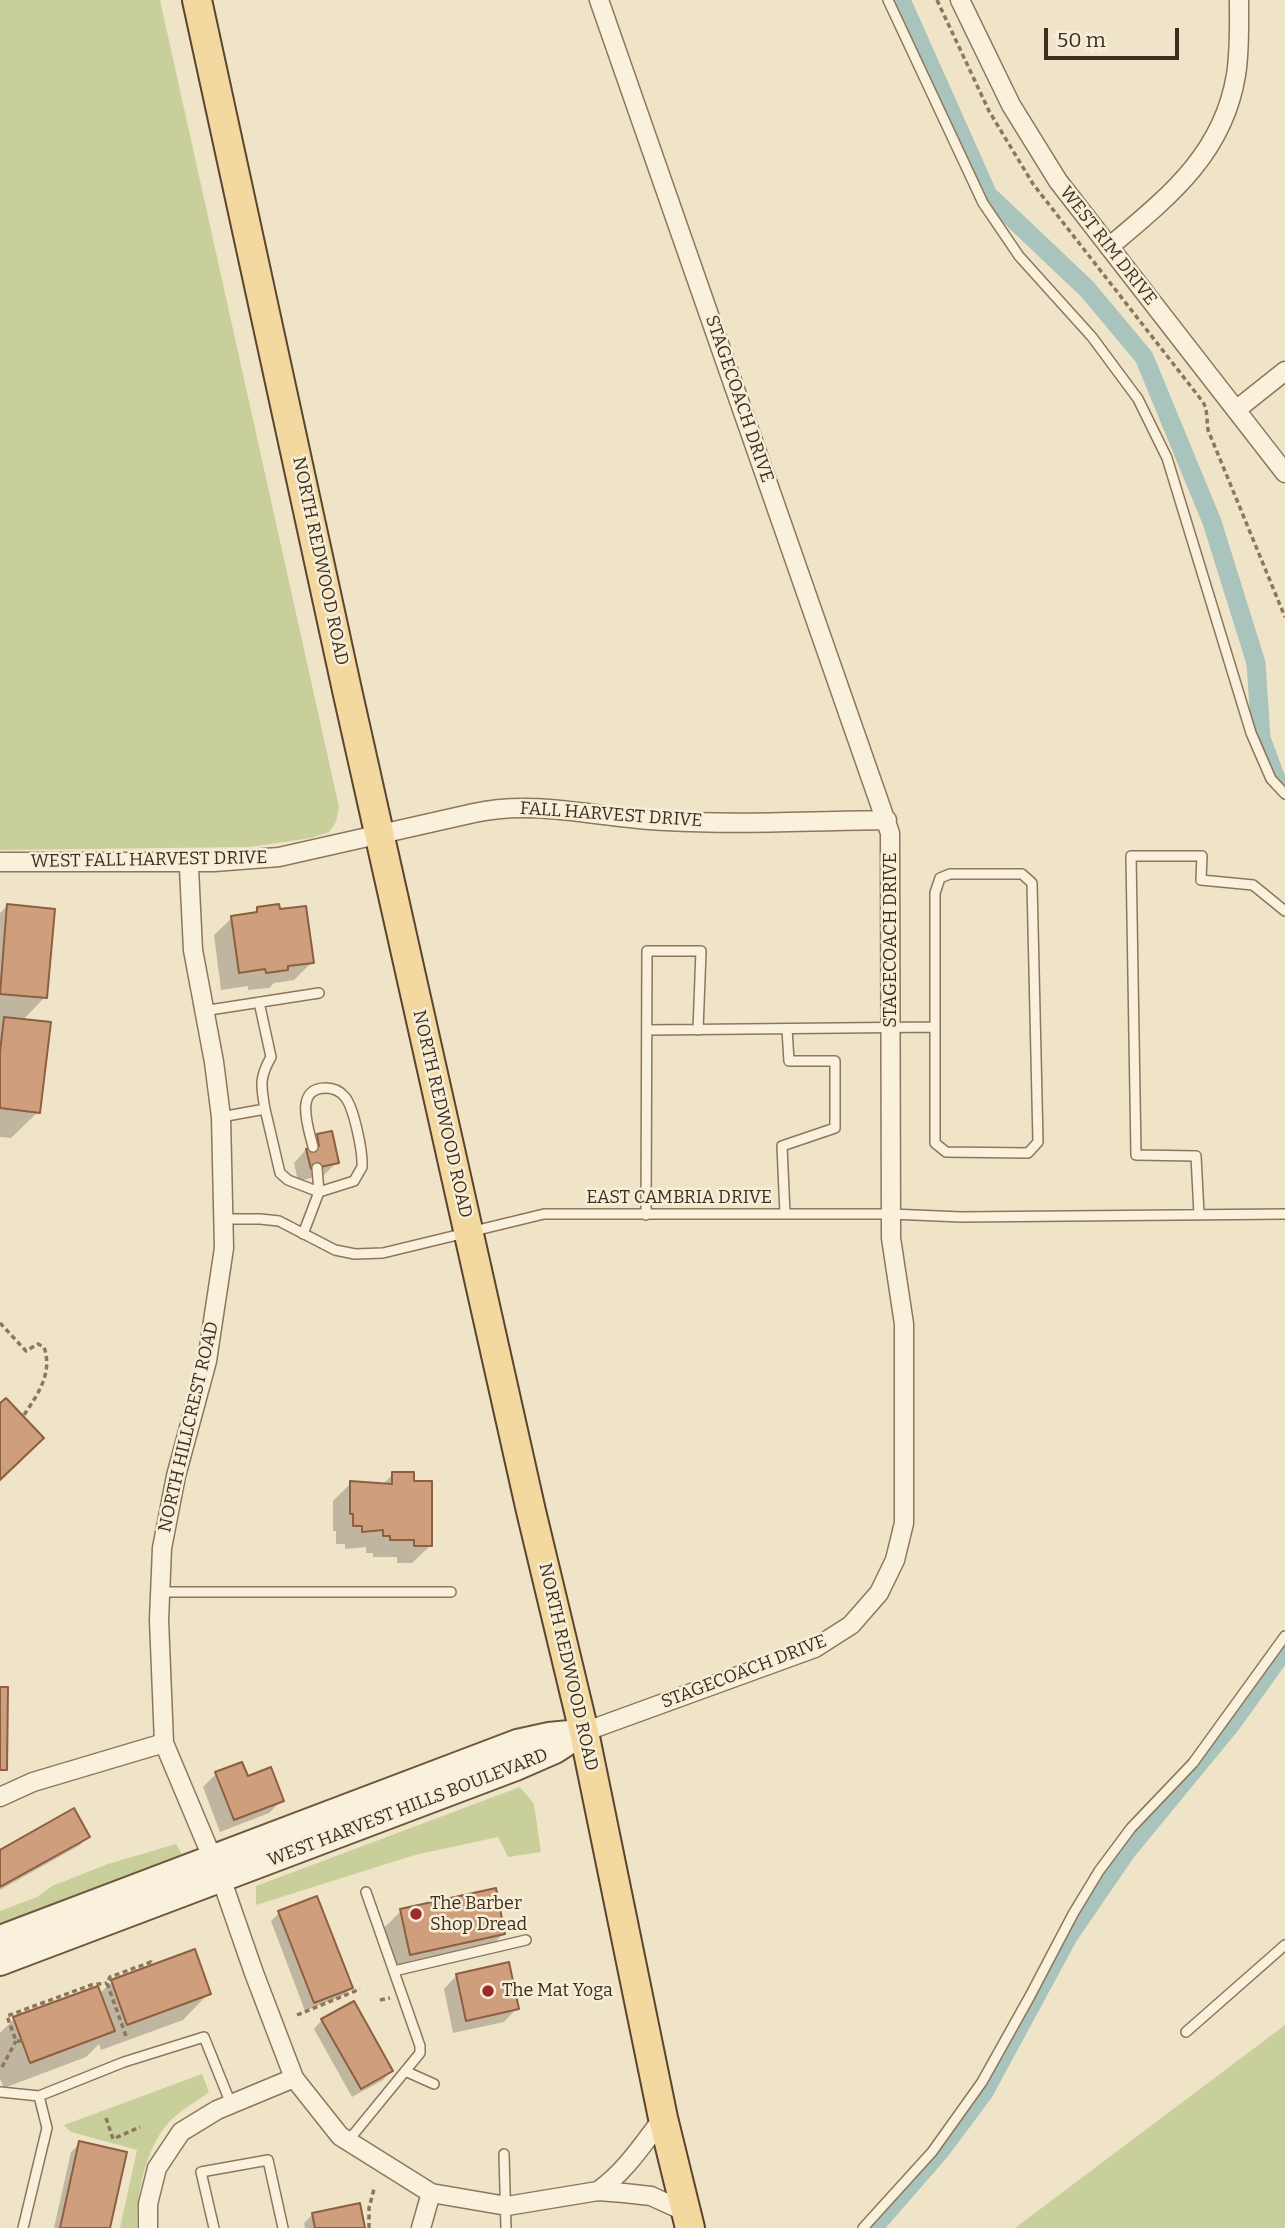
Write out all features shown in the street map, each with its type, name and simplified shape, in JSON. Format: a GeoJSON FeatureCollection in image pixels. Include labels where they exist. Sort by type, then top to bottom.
{"type":"FeatureCollection","features":[{"type":"Feature","properties":{"kind":"main road","name":"NORTH REDWOOD ROAD"},"geometry":{"type":"LineString","coordinates":[[197,0],[468,1231],[584,1732],[663,2118],[688,2220]]}},
{"type":"Feature","properties":{"kind":"street","name":"STAGECOACH DRIVE"},"geometry":{"type":"LineString","coordinates":[[584,1732],[815,1648],[851,1625],[888,1577],[901,1542],[905,1504],[904,1324],[891,1214],[891,840],[887,820],[599,0]]}},
{"type":"Feature","properties":{"kind":"street","name":"WEST RIM DRIVE"},"geometry":{"type":"LineString","coordinates":[[960,0],[1025,130],[1058,181],[1285,473]]}},
{"type":"Feature","properties":{"kind":"street"},"geometry":{"type":"LineString","coordinates":[[1109,247],[1183,182],[1217,132],[1235,77],[1239,0]]}},
{"type":"Feature","properties":{"kind":"street"},"geometry":{"type":"LineString","coordinates":[[1236,410],[1285,371]]}},
{"type":"Feature","properties":{"kind":"street","name":"FALL HARVEST DRIVE"},"geometry":{"type":"LineString","coordinates":[[380,835],[490,809],[514,807],[666,821],[887,820]]}},
{"type":"Feature","properties":{"kind":"street","name":"WEST FALL HARVEST DRIVE"},"geometry":{"type":"LineString","coordinates":[[0,862],[247,861],[306,853],[380,835]]}},
{"type":"Feature","properties":{"kind":"street","name":"NORTH HILLCREST ROAD"},"geometry":{"type":"LineString","coordinates":[[189,867],[193,950],[214,1062],[221,1117],[224,1248],[207,1361],[173,1488],[162,1548],[159,1620],[164,1743],[218,1869],[294,2078],[340,2136],[431,2193]]}},
{"type":"Feature","properties":{"kind":"street","name":"WEST HARVEST HILLS BOULEVARD"},"geometry":{"type":"LineString","coordinates":[[0,1963],[517,1742],[549,1735],[584,1732]]}},
{"type":"Feature","properties":{"kind":"street"},"geometry":{"type":"LineString","coordinates":[[0,1797],[33,1782],[164,1743]]}},
{"type":"Feature","properties":{"kind":"street","name":"WEST HARVEST HILLS BOULEVARD"},"geometry":{"type":"LineString","coordinates":[[0,1938],[218,1869]]}},
{"type":"Feature","properties":{"kind":"street"},"geometry":{"type":"LineString","coordinates":[[148,2228],[148,2204],[157,2168],[181,2132],[216,2110],[294,2078]]}},
{"type":"Feature","properties":{"kind":"street"},"geometry":{"type":"LineString","coordinates":[[598,2192],[624,2168],[663,2118]]}},
{"type":"Feature","properties":{"kind":"street"},"geometry":{"type":"LineString","coordinates":[[421,2228],[431,2193],[507,2207],[598,2192],[651,2196],[688,2220]]}},
{"type":"Feature","properties":{"kind":"lane"},"geometry":{"type":"LineString","coordinates":[[887,0],[983,203],[1019,256],[1092,337],[1138,399],[1167,458],[1251,733],[1270,779],[1285,794]]}},
{"type":"Feature","properties":{"kind":"lane"},"geometry":{"type":"LineString","coordinates":[[1199,1214],[1196,1156],[1136,1156],[1131,856],[1202,856],[1201,880],[1253,885],[1285,911]]}},
{"type":"Feature","properties":{"kind":"lane"},"geometry":{"type":"LineString","coordinates":[[950,874],[1022,874],[1032,883],[1038,1129],[1038,1142],[1028,1153],[946,1152],[935,1143],[935,1027],[935,893],[940,878],[950,874]]}},
{"type":"Feature","properties":{"kind":"lane"},"geometry":{"type":"LineString","coordinates":[[646,1215],[647,951],[701,951],[698,1030]]}},
{"type":"Feature","properties":{"kind":"lane"},"geometry":{"type":"LineString","coordinates":[[203,1011],[319,993]]}},
{"type":"Feature","properties":{"kind":"lane"},"geometry":{"type":"LineString","coordinates":[[259,1002],[271,1057],[262,1073],[261,1081],[265,1110],[281,1173],[288,1180],[319,1192],[354,1181],[362,1167],[350,1106],[345,1096],[333,1089],[321,1088],[305,1103],[305,1115],[313,1147]]}},
{"type":"Feature","properties":{"kind":"lane"},"geometry":{"type":"LineString","coordinates":[[647,1030],[935,1027]]}},
{"type":"Feature","properties":{"kind":"lane"},"geometry":{"type":"LineString","coordinates":[[785,1214],[782,1146],[835,1128],[835,1061],[789,1061],[787,1029]]}},
{"type":"Feature","properties":{"kind":"lane"},"geometry":{"type":"LineString","coordinates":[[221,1117],[265,1110]]}},
{"type":"Feature","properties":{"kind":"lane"},"geometry":{"type":"LineString","coordinates":[[303,1234],[319,1192],[317,1167]]}},
{"type":"Feature","properties":{"kind":"lane","name":"EAST CAMBRIA DRIVE"},"geometry":{"type":"LineString","coordinates":[[224,1219],[279,1221],[335,1250],[355,1254],[383,1253],[544,1214],[891,1214],[961,1217],[1285,1214]]}},
{"type":"Feature","properties":{"kind":"lane"},"geometry":{"type":"LineString","coordinates":[[160,1592],[451,1592]]}},
{"type":"Feature","properties":{"kind":"lane"},"geometry":{"type":"LineString","coordinates":[[863,2228],[932,2152],[982,2082],[1099,1871],[1131,1828],[1193,1763],[1285,1636]]}},
{"type":"Feature","properties":{"kind":"lane"},"geometry":{"type":"LineString","coordinates":[[348,2141],[420,2053],[420,2046],[366,1892]]}},
{"type":"Feature","properties":{"kind":"lane"},"geometry":{"type":"LineString","coordinates":[[394,1971],[526,1940]]}},
{"type":"Feature","properties":{"kind":"lane"},"geometry":{"type":"LineString","coordinates":[[1186,2032],[1285,1945]]}},
{"type":"Feature","properties":{"kind":"lane"},"geometry":{"type":"LineString","coordinates":[[0,2092],[39,2096],[124,2062],[204,2037],[231,2104]]}},
{"type":"Feature","properties":{"kind":"lane"},"geometry":{"type":"LineString","coordinates":[[405,2071],[434,2084]]}},
{"type":"Feature","properties":{"kind":"lane"},"geometry":{"type":"LineString","coordinates":[[23,2228],[47,2128],[39,2096]]}},
{"type":"Feature","properties":{"kind":"lane"},"geometry":{"type":"LineString","coordinates":[[504,2154],[506,2228]]}},
{"type":"Feature","properties":{"kind":"lane"},"geometry":{"type":"LineString","coordinates":[[214,2228],[201,2172],[268,2160],[283,2228]]}},
{"type":"Feature","properties":{"kind":"path"},"geometry":{"type":"LineString","coordinates":[[937,0],[989,111],[1033,184],[1203,402],[1208,430],[1285,617]]}},
{"type":"Feature","properties":{"kind":"path"},"geometry":{"type":"LineString","coordinates":[[0,1324],[26,1351],[38,1344],[44,1347],[48,1357],[42,1388],[24,1415]]}},
{"type":"Feature","properties":{"kind":"path"},"geometry":{"type":"LineString","coordinates":[[126,2036],[107,1983],[110,1977],[151,1962],[152,1965]]}},
{"type":"Feature","properties":{"kind":"path"},"geometry":{"type":"LineString","coordinates":[[2,2067],[16,2041],[7,2016],[91,1985],[107,1983]]}},
{"type":"Feature","properties":{"kind":"path"},"geometry":{"type":"LineString","coordinates":[[297,2015],[360,1989]]}},
{"type":"Feature","properties":{"kind":"path"},"geometry":{"type":"LineString","coordinates":[[16,2041],[22,2041]]}},
{"type":"Feature","properties":{"kind":"path"},"geometry":{"type":"LineString","coordinates":[[106,2118],[113,2139],[140,2127]]}},
{"type":"Feature","properties":{"kind":"path"},"geometry":{"type":"LineString","coordinates":[[369,2228],[369,2208],[374,2189]]}},
{"type":"Feature","properties":{"kind":"green space"},"geometry":{"type":"Polygon","coordinates":[[[0,0],[160,0],[339,807],[336,822],[329,832],[311,838],[250,847],[0,850],[0,0]]]}},
{"type":"Feature","properties":{"kind":"green space"},"geometry":{"type":"Polygon","coordinates":[[[520,1787],[534,1804],[541,1852],[508,1857],[498,1837],[415,1855],[256,1905],[256,1886],[520,1787]]]}},
{"type":"Feature","properties":{"kind":"green space"},"geometry":{"type":"Polygon","coordinates":[[[176,1844],[184,1858],[0,1927],[0,1911],[37,1897],[52,1886],[108,1864],[176,1844]]]}},
{"type":"Feature","properties":{"kind":"green space"},"geometry":{"type":"Polygon","coordinates":[[[1285,2025],[1285,2228],[1015,2228],[1285,2025]]]}},
{"type":"Feature","properties":{"kind":"green space"},"geometry":{"type":"Polygon","coordinates":[[[202,2074],[209,2092],[170,2121],[149,2157],[138,2201],[137,2228],[120,2228],[137,2150],[71,2132],[64,2125],[202,2074]]]}},
{"type":"Feature","properties":{"kind":"building"},"geometry":{"type":"Polygon","coordinates":[[[7,904],[55,909],[47,998],[0,994],[7,904]]]}},
{"type":"Feature","properties":{"kind":"building"},"geometry":{"type":"Polygon","coordinates":[[[279,904],[280,909],[306,906],[314,963],[288,966],[288,970],[266,973],[265,969],[239,973],[231,916],[257,912],[257,907],[279,904]]]}},
{"type":"Feature","properties":{"kind":"building"},"geometry":{"type":"Polygon","coordinates":[[[4,1017],[51,1022],[40,1113],[0,1108],[0,1052],[4,1017]]]}},
{"type":"Feature","properties":{"kind":"building"},"geometry":{"type":"Polygon","coordinates":[[[332,1131],[339,1163],[311,1169],[306,1149],[319,1146],[317,1134],[332,1131]]]}},
{"type":"Feature","properties":{"kind":"building"},"geometry":{"type":"Polygon","coordinates":[[[6,1398],[44,1438],[0,1480],[0,1403],[6,1398]]]}},
{"type":"Feature","properties":{"kind":"building"},"geometry":{"type":"Polygon","coordinates":[[[392,1472],[414,1472],[414,1481],[432,1481],[432,1546],[414,1546],[414,1540],[390,1540],[390,1536],[383,1536],[383,1530],[362,1532],[362,1526],[353,1526],[353,1514],[350,1514],[350,1481],[392,1484],[392,1472]]]}},
{"type":"Feature","properties":{"kind":"building"},"geometry":{"type":"Polygon","coordinates":[[[0,1687],[8,1687],[7,1770],[0,1770],[0,1687]]]}},
{"type":"Feature","properties":{"kind":"building"},"geometry":{"type":"Polygon","coordinates":[[[242,1762],[248,1776],[271,1767],[284,1801],[234,1820],[215,1772],[242,1762]]]}},
{"type":"Feature","properties":{"kind":"building"},"geometry":{"type":"Polygon","coordinates":[[[74,1808],[90,1837],[0,1887],[0,1850],[74,1808]]]}},
{"type":"Feature","properties":{"kind":"building"},"geometry":{"type":"Polygon","coordinates":[[[496,1888],[505,1934],[410,1955],[400,1909],[496,1888]]]}},
{"type":"Feature","properties":{"kind":"building"},"geometry":{"type":"Polygon","coordinates":[[[317,1896],[353,1988],[314,2003],[278,1911],[317,1896]]]}},
{"type":"Feature","properties":{"kind":"building"},"geometry":{"type":"Polygon","coordinates":[[[195,1949],[211,1994],[127,2025],[111,1980],[195,1949]]]}},
{"type":"Feature","properties":{"kind":"building","name":"The Mat Yoga"},"geometry":{"type":"Polygon","coordinates":[[[509,1962],[519,2009],[466,2021],[456,1974],[509,1962]]]}},
{"type":"Feature","properties":{"kind":"building"},"geometry":{"type":"Polygon","coordinates":[[[98,1986],[115,2031],[30,2063],[13,2017],[98,1986]]]}},
{"type":"Feature","properties":{"kind":"building"},"geometry":{"type":"Polygon","coordinates":[[[354,2001],[393,2071],[361,2089],[321,2019],[354,2001]]]}},
{"type":"Feature","properties":{"kind":"building"},"geometry":{"type":"Polygon","coordinates":[[[79,2141],[127,2152],[110,2228],[60,2228],[79,2141]]]}},
{"type":"Feature","properties":{"kind":"building"},"geometry":{"type":"Polygon","coordinates":[[[360,2203],[365,2228],[315,2228],[312,2213],[360,2203]]]}},
{"type":"Feature","properties":{"kind":"waterway"},"geometry":{"type":"LineString","coordinates":[[901,0],[988,195],[1087,289],[1144,357],[1212,522],[1256,663],[1261,738],[1276,779],[1285,787]]}},
{"type":"Feature","properties":{"kind":"waterway"},"geometry":{"type":"LineString","coordinates":[[873,2228],[940,2151],[984,2092],[1069,1935],[1126,1852],[1232,1723],[1285,1649]]}},
{"type":"Feature","properties":{"kind":"place","name":"The Barber Shop Dread"},"geometry":{"type":"Point","coordinates":[416,1914]}},
{"type":"Feature","properties":{"kind":"place","name":"The Mat Yoga"},"geometry":{"type":"Point","coordinates":[488,1991]}}]}
